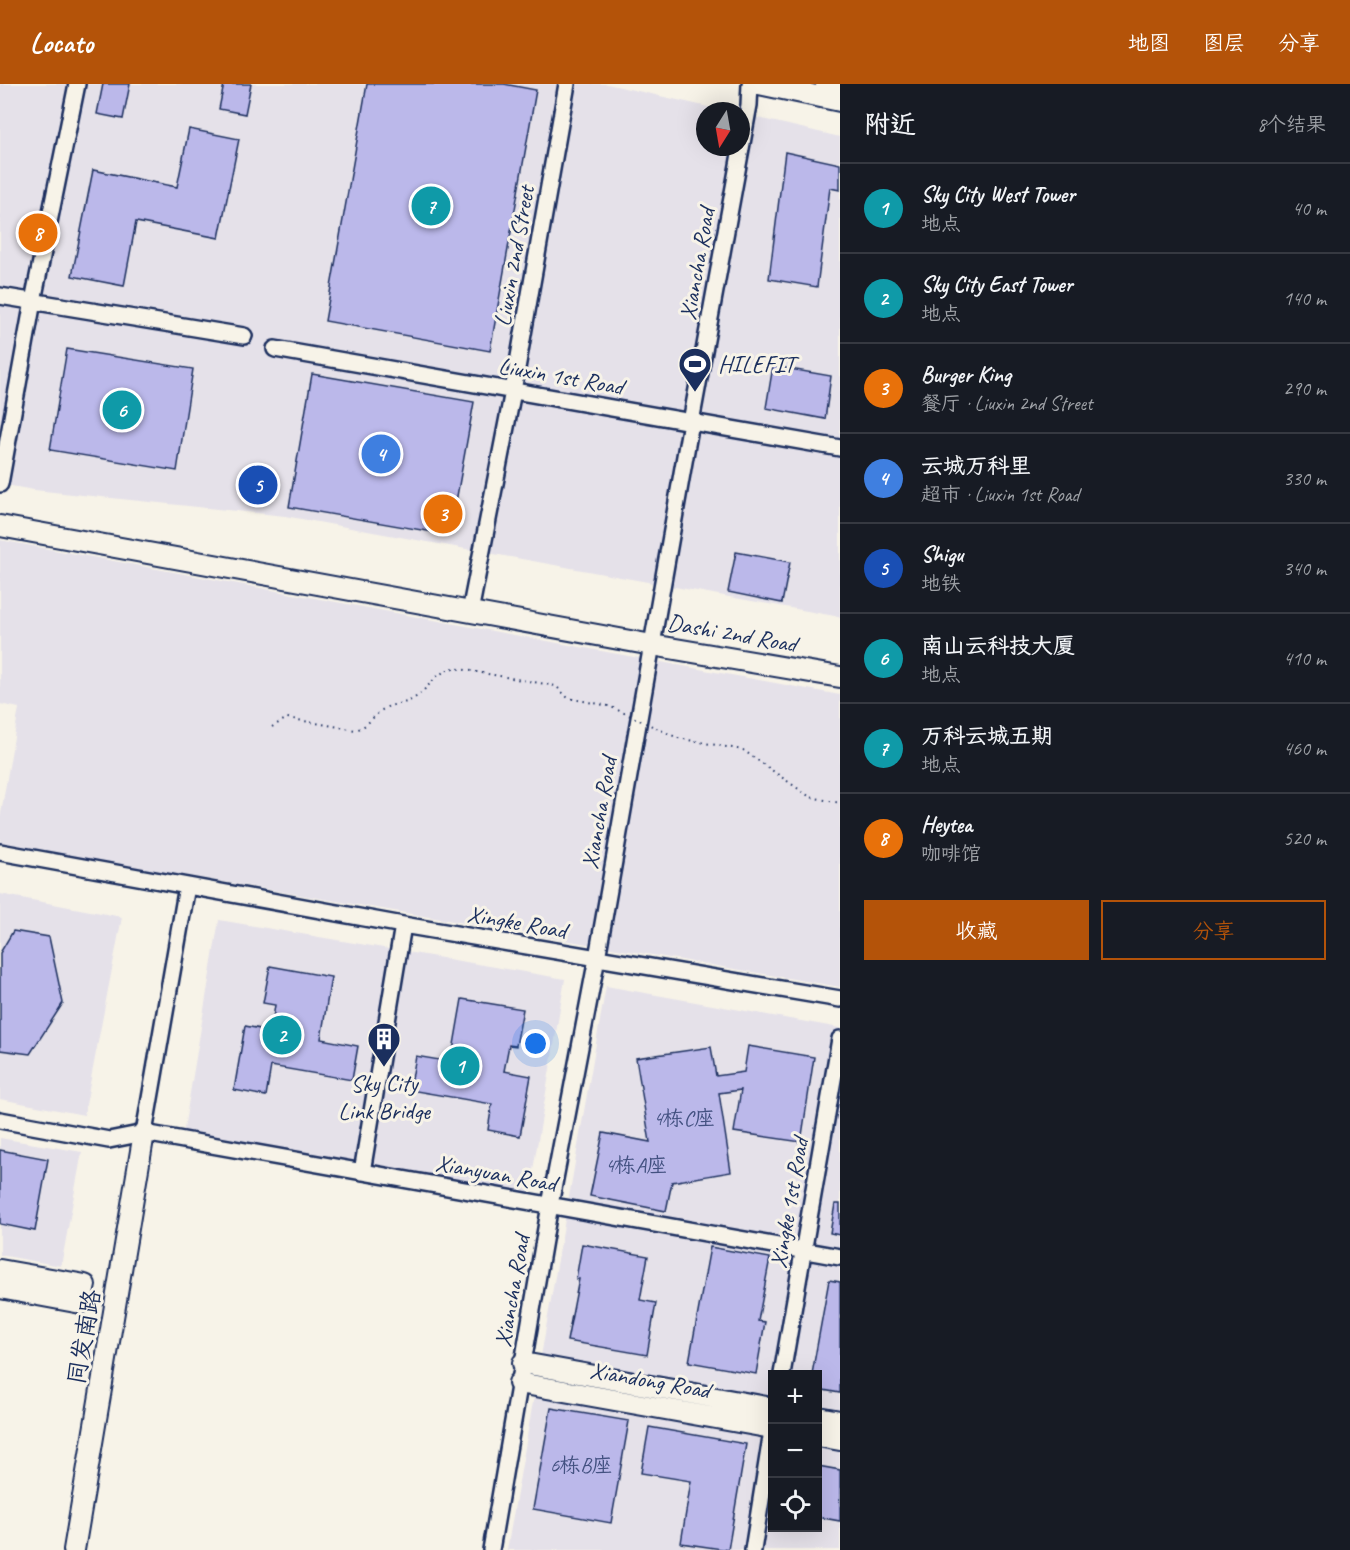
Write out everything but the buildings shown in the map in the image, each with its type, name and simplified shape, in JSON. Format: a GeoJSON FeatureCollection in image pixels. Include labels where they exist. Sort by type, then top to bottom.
{"type":"FeatureCollection","features":[{"type":"Feature","properties":{"kind":"main road"},"geometry":{"type":"LineString","coordinates":[[759,84],[840,101]]}},
{"type":"Feature","properties":{"kind":"main road"},"geometry":{"type":"LineString","coordinates":[[826,84],[840,87]]}},
{"type":"Feature","properties":{"kind":"main road","name":"Dashi 2nd Road"},"geometry":{"type":"LineString","coordinates":[[0,526],[840,677]]}},
{"type":"Feature","properties":{"kind":"main road","name":"同发南路"},"geometry":{"type":"LineString","coordinates":[[74,1550],[144,1133]]}},
{"type":"Feature","properties":{"kind":"main road"},"geometry":{"type":"LineString","coordinates":[[0,1270],[83,1294],[0,1288]]}},
{"type":"Feature","properties":{"kind":"main road","name":"Xiandong Road"},"geometry":{"type":"LineString","coordinates":[[521,1373],[768,1407]]}},
{"type":"Feature","properties":{"kind":"main road","name":"Xiandong Road"},"geometry":{"type":"LineString","coordinates":[[521,1373],[768,1429]]}},
{"type":"Feature","properties":{"kind":"main road"},"geometry":{"type":"LineString","coordinates":[[822,1418],[840,1421]]}},
{"type":"Feature","properties":{"kind":"main road"},"geometry":{"type":"LineString","coordinates":[[822,1437],[840,1440]]}},
{"type":"Feature","properties":{"kind":"street"},"geometry":{"type":"LineString","coordinates":[[0,484],[33,301],[77,84]]}},
{"type":"Feature","properties":{"kind":"street","name":"Liuxin 2nd Street"},"geometry":{"type":"LineString","coordinates":[[470,612],[513,391],[567,84]]}},
{"type":"Feature","properties":{"kind":"street","name":"Xiancha Road"},"geometry":{"type":"LineString","coordinates":[[491,1550],[550,1205],[597,958],[749,105],[750,84]]}},
{"type":"Feature","properties":{"kind":"street"},"geometry":{"type":"LineString","coordinates":[[0,296],[244,336]]}},
{"type":"Feature","properties":{"kind":"street","name":"Liuxin 1st Road"},"geometry":{"type":"LineString","coordinates":[[275,349],[840,448]]}},
{"type":"Feature","properties":{"kind":"street","name":"Xingke Road"},"geometry":{"type":"LineString","coordinates":[[0,852],[403,925],[840,999]]}},
{"type":"Feature","properties":{"kind":"street"},"geometry":{"type":"LineString","coordinates":[[0,1120],[109,1140],[144,1133],[187,886]]}},
{"type":"Feature","properties":{"kind":"street"},"geometry":{"type":"LineString","coordinates":[[362,1172],[403,925]]}},
{"type":"Feature","properties":{"kind":"street","name":"Xingke 1st Road"},"geometry":{"type":"LineString","coordinates":[[783,1370],[840,1039]]}},
{"type":"Feature","properties":{"kind":"street","name":"Xianyuan Road"},"geometry":{"type":"LineString","coordinates":[[144,1133],[840,1257]]}},
{"type":"Feature","properties":{"kind":"street"},"geometry":{"type":"LineString","coordinates":[[753,1550],[768,1455]]}},
{"type":"Feature","properties":{"kind":"path"},"geometry":{"type":"LineString","coordinates":[[272,727],[287,718],[356,730],[365,727],[384,708],[410,701],[438,675],[454,668],[556,686],[568,698],[609,706],[678,738],[743,750],[810,797],[840,803]]}},
{"type":"Feature","properties":{"kind":"shaded area"},"geometry":{"type":"Polygon","coordinates":[[[0,84],[607,84],[696,104],[696,156],[750,156],[750,116],[840,137],[840,617],[285,516],[34,490],[0,484],[0,84]]]}},
{"type":"Feature","properties":{"kind":"shaded area"},"geometry":{"type":"Polygon","coordinates":[[[0,540],[840,695],[840,987],[0,844],[0,819],[19,708],[0,704],[0,540]]]}},
{"type":"Feature","properties":{"kind":"shaded area"},"geometry":{"type":"Polygon","coordinates":[[[0,894],[122,917],[84,1115],[0,1099],[0,894]]]}},
{"type":"Feature","properties":{"kind":"shaded area"},"geometry":{"type":"Polygon","coordinates":[[[219,920],[565,979],[529,1194],[183,1135],[219,920]]]}},
{"type":"Feature","properties":{"kind":"shaded area"},"geometry":{"type":"Polygon","coordinates":[[[606,986],[840,1028],[840,1550],[507,1550],[606,986]]]}},
{"type":"Feature","properties":{"kind":"shaded area"},"geometry":{"type":"Polygon","coordinates":[[[0,1138],[82,1152],[61,1266],[0,1255],[0,1138]]]}},
{"type":"Feature","properties":{"kind":"place","name":"万科云城五期"},"geometry":{"type":"Point","coordinates":[431,206]}},
{"type":"Feature","properties":{"kind":"place","name":"Heytea"},"geometry":{"type":"Point","coordinates":[38,233]}},
{"type":"Feature","properties":{"kind":"place","name":"HILEFIT"},"geometry":{"type":"Point","coordinates":[695,393]}},
{"type":"Feature","properties":{"kind":"place","name":"南山云科技大厦"},"geometry":{"type":"Point","coordinates":[122,410]}},
{"type":"Feature","properties":{"kind":"place","name":"云城万科里"},"geometry":{"type":"Point","coordinates":[381,454]}},
{"type":"Feature","properties":{"kind":"place","name":"Shigu"},"geometry":{"type":"Point","coordinates":[258,485]}},
{"type":"Feature","properties":{"kind":"place","name":"Burger King"},"geometry":{"type":"Point","coordinates":[443,514]}},
{"type":"Feature","properties":{"kind":"place","name":"Sky City East Tower"},"geometry":{"type":"Point","coordinates":[282,1035]}},
{"type":"Feature","properties":{"kind":"place","name":"Sky City West Tower"},"geometry":{"type":"Point","coordinates":[460,1066]}},
{"type":"Feature","properties":{"kind":"place","name":"Sky City Link Bridge"},"geometry":{"type":"Point","coordinates":[384,1068]}}]}
